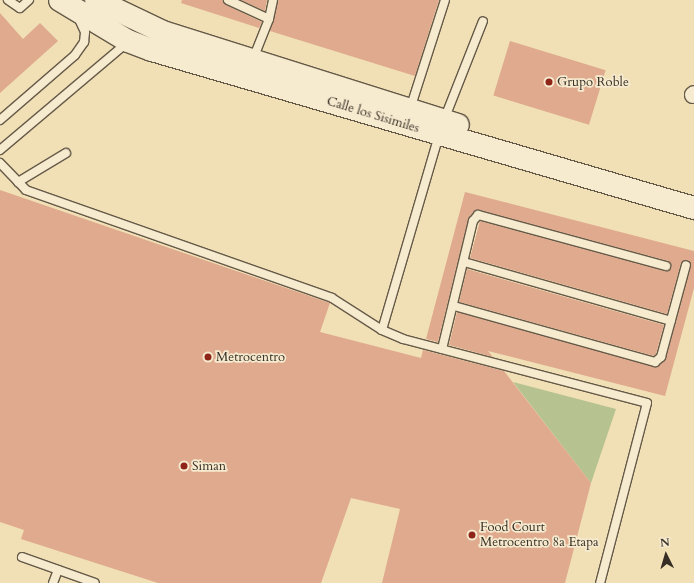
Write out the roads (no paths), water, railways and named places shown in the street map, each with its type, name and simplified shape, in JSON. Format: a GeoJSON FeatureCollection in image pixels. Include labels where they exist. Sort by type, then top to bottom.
{"type":"FeatureCollection","features":[{"type":"Feature","properties":{"kind":"main road","name":"Calle los Sisimiles"},"geometry":{"type":"LineString","coordinates":[[96,0],[162,32],[253,60],[441,128],[694,208]]}},
{"type":"Feature","properties":{"kind":"main road","name":"Calle los Sisimiles"},"geometry":{"type":"LineString","coordinates":[[66,4],[128,41],[408,117]]}},
{"type":"Feature","properties":{"kind":"main road","name":"Calle los Sisimiles"},"geometry":{"type":"LineString","coordinates":[[441,128],[694,193]]}},
{"type":"Feature","properties":{"kind":"lane"},"geometry":{"type":"LineString","coordinates":[[8,0],[20,8],[29,0]]}},
{"type":"Feature","properties":{"kind":"lane"},"geometry":{"type":"LineString","coordinates":[[228,0],[269,19]]}},
{"type":"Feature","properties":{"kind":"lane"},"geometry":{"type":"LineString","coordinates":[[253,60],[269,19],[273,0]]}},
{"type":"Feature","properties":{"kind":"lane"},"geometry":{"type":"LineString","coordinates":[[408,117],[445,0]]}},
{"type":"Feature","properties":{"kind":"lane"},"geometry":{"type":"LineString","coordinates":[[0,120],[75,55],[84,42],[85,32],[66,4]]}},
{"type":"Feature","properties":{"kind":"lane"},"geometry":{"type":"LineString","coordinates":[[382,330],[441,128],[482,21]]}},
{"type":"Feature","properties":{"kind":"lane"},"geometry":{"type":"LineString","coordinates":[[0,150],[128,41]]}},
{"type":"Feature","properties":{"kind":"lane"},"geometry":{"type":"LineString","coordinates":[[18,182],[66,153]]}},
{"type":"Feature","properties":{"kind":"lane"},"geometry":{"type":"LineString","coordinates":[[0,163],[26,190],[332,298],[382,330],[442,349],[647,403],[600,583]]}},
{"type":"Feature","properties":{"kind":"lane"},"geometry":{"type":"LineString","coordinates":[[442,349],[454,306],[474,221],[478,215],[666,266]]}},
{"type":"Feature","properties":{"kind":"lane"},"geometry":{"type":"LineString","coordinates":[[464,262],[671,321]]}},
{"type":"Feature","properties":{"kind":"lane"},"geometry":{"type":"LineString","coordinates":[[454,306],[655,362],[661,357],[686,265]]}},
{"type":"Feature","properties":{"kind":"lane"},"geometry":{"type":"LineString","coordinates":[[22,557],[84,581],[95,583]]}},
{"type":"Feature","properties":{"kind":"lane"},"geometry":{"type":"LineString","coordinates":[[53,583],[58,570]]}},
{"type":"Feature","properties":{"kind":"place","name":"Grupo Roble"},"geometry":{"type":"Point","coordinates":[549,82]}},
{"type":"Feature","properties":{"kind":"place","name":"Metrocentro"},"geometry":{"type":"Point","coordinates":[208,357]}},
{"type":"Feature","properties":{"kind":"place","name":"Siman"},"geometry":{"type":"Point","coordinates":[184,466]}},
{"type":"Feature","properties":{"kind":"place","name":"Food Court Metrocentro 8a Etapa"},"geometry":{"type":"Point","coordinates":[472,535]}}]}
